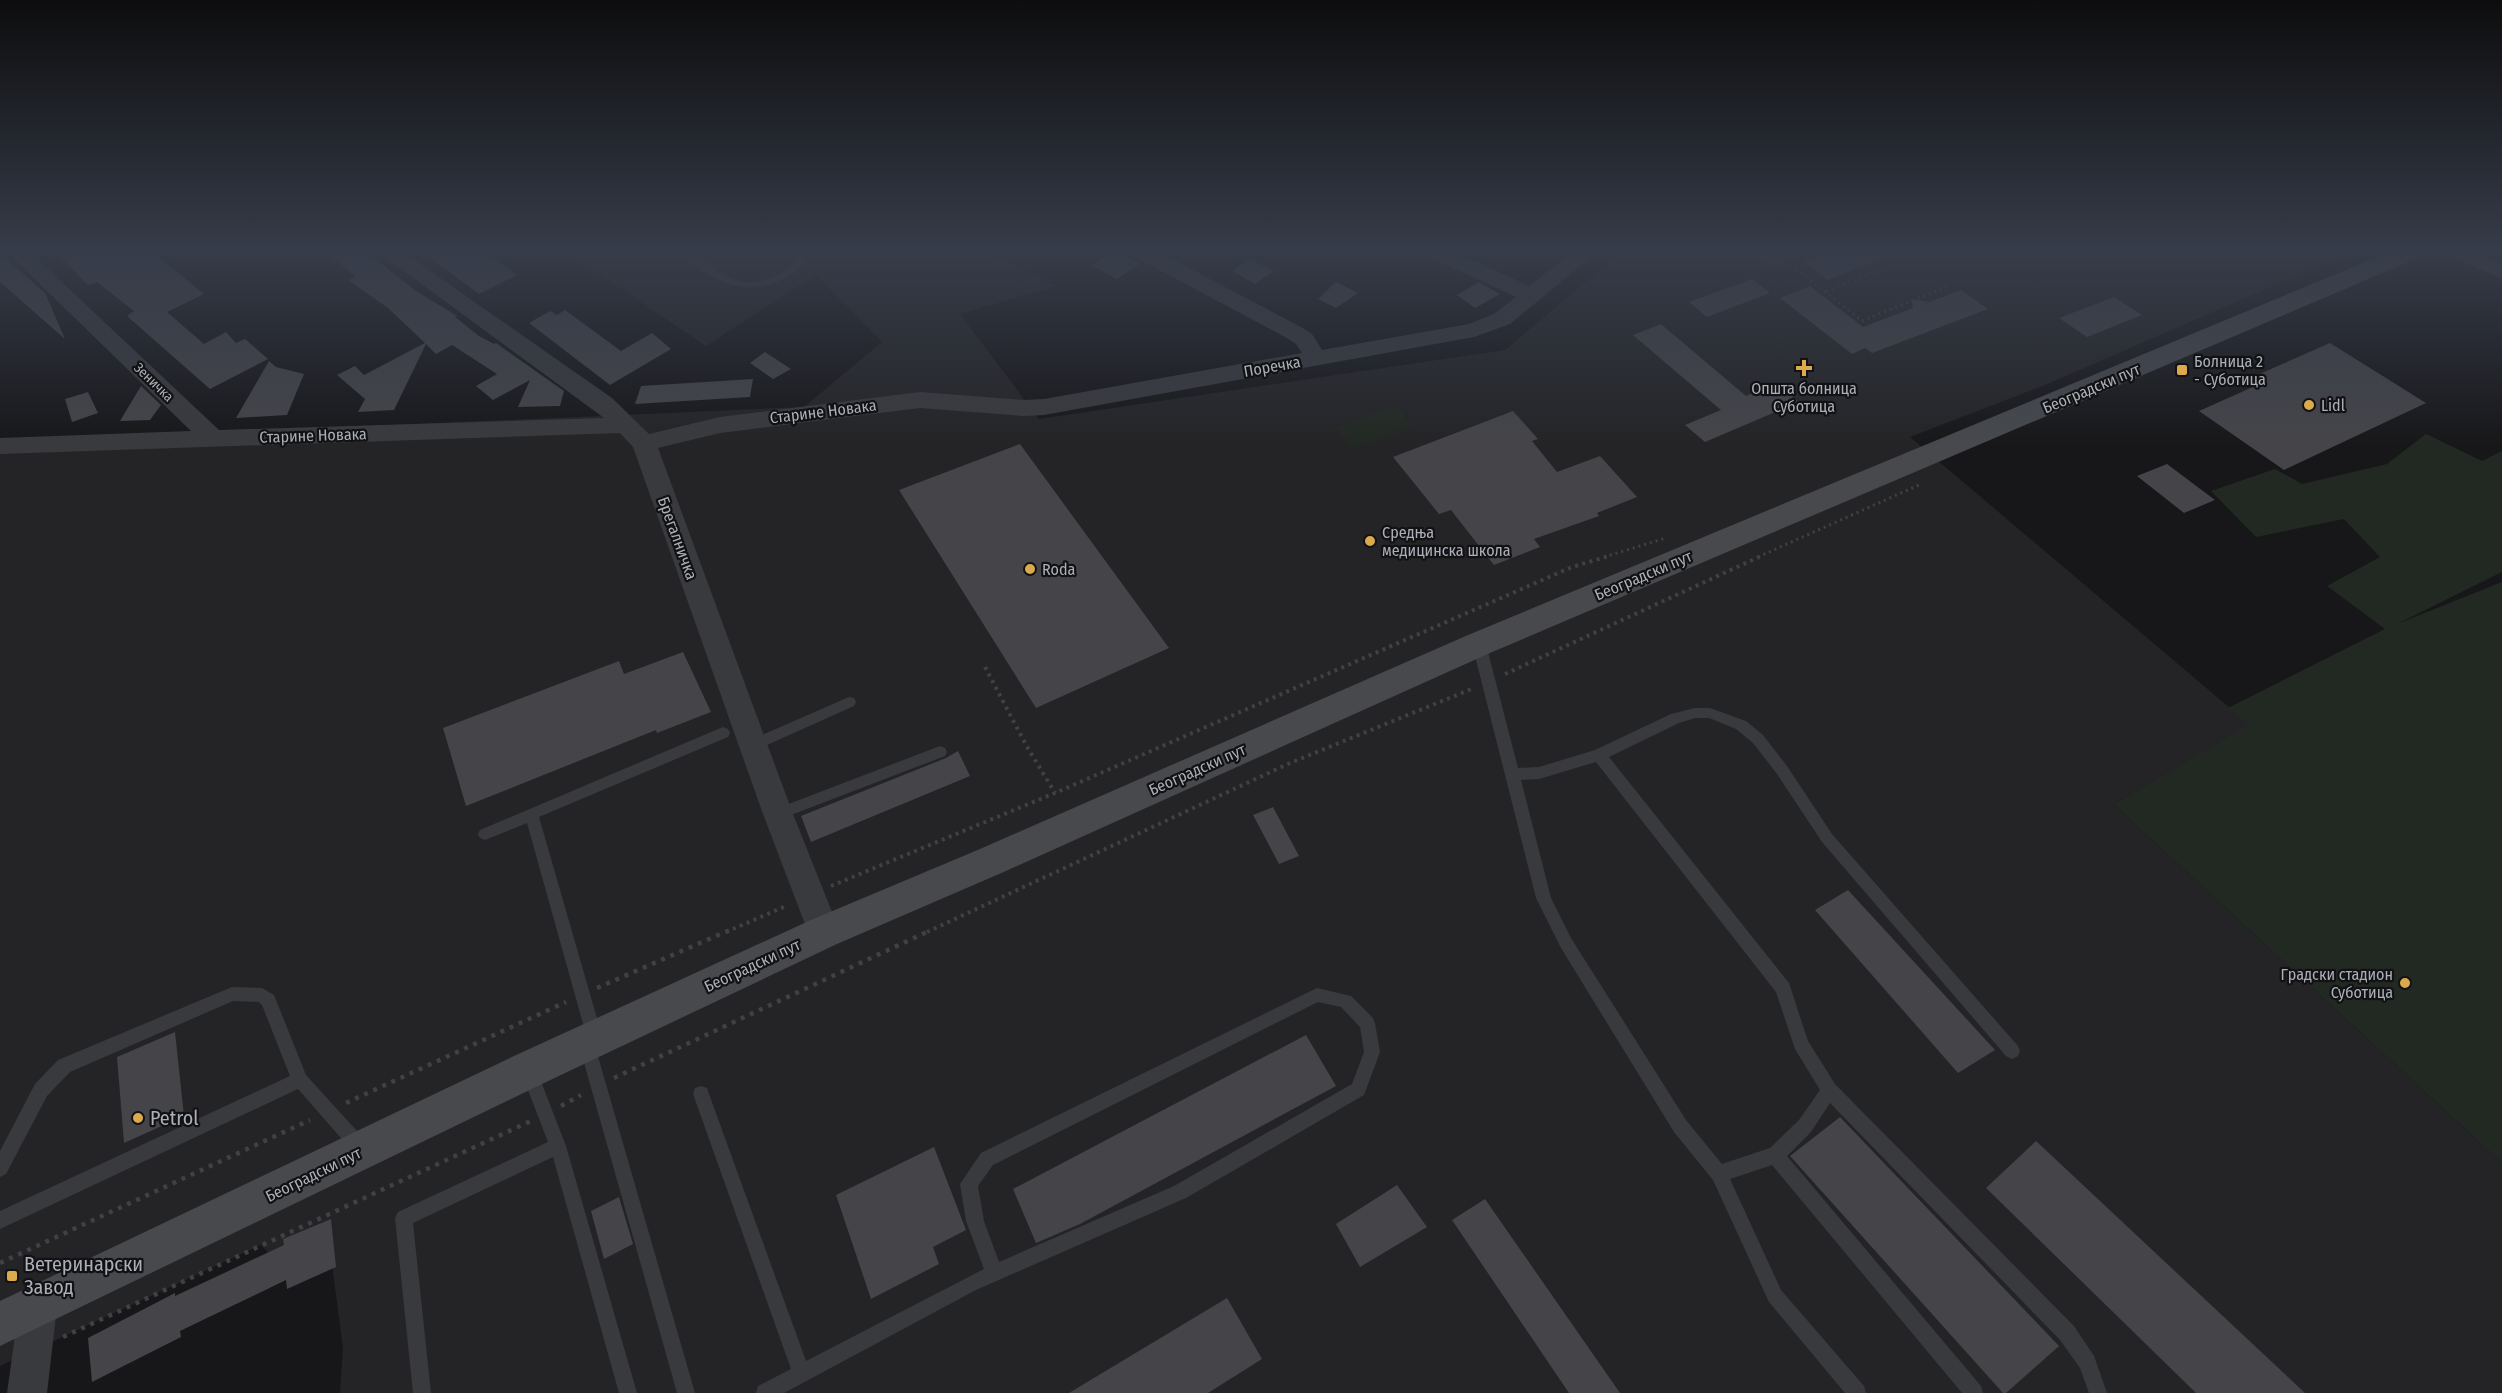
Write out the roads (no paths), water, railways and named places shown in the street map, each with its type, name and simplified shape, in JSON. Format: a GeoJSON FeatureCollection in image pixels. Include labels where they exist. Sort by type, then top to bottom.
{"type":"FeatureCollection","features":[{"type":"Feature","properties":{"kind":"main road","name":"Београдски пут"},"geometry":{"type":"LineString","coordinates":[[0,1324],[591,1041],[817,914],[993,860],[1479,644],[2256,317]]}},
{"type":"Feature","properties":{"kind":"street","name":"Зеничка"},"geometry":{"type":"LineString","coordinates":[[86,317],[212,438]]}},
{"type":"Feature","properties":{"kind":"street","name":"Брегалничка"},"geometry":{"type":"LineString","coordinates":[[481,317],[604,404],[635,434],[817,914]]}},
{"type":"Feature","properties":{"kind":"street"},"geometry":{"type":"LineString","coordinates":[[1265,317],[1304,339],[1317,359]]}},
{"type":"Feature","properties":{"kind":"street","name":"Поречка"},"geometry":{"type":"LineString","coordinates":[[1005,406],[1044,407],[1317,359],[1474,330],[1504,317]]}},
{"type":"Feature","properties":{"kind":"street","name":"Старине Новака"},"geometry":{"type":"LineString","coordinates":[[0,446],[212,438],[635,434],[920,400],[1005,406]]}},
{"type":"Feature","properties":{"kind":"street"},"geometry":{"type":"LineString","coordinates":[[27,1393],[38,1306]]}},
{"type":"Feature","properties":{"kind":"lane"},"geometry":{"type":"LineString","coordinates":[[1479,644],[1544,898],[1566,943],[1680,1126],[1719,1174],[1775,1296],[1857,1393]]}},
{"type":"Feature","properties":{"kind":"lane"},"geometry":{"type":"LineString","coordinates":[[753,745],[849,702]]}},
{"type":"Feature","properties":{"kind":"lane"},"geometry":{"type":"LineString","coordinates":[[1514,774],[1539,773],[1599,755],[1676,718],[1695,713],[1710,713],[1741,725],[1758,740],[1782,770],[1827,838],[2012,1051]]}},
{"type":"Feature","properties":{"kind":"lane"},"geometry":{"type":"LineString","coordinates":[[485,834],[723,733]]}},
{"type":"Feature","properties":{"kind":"lane"},"geometry":{"type":"LineString","coordinates":[[778,814],[940,752]]}},
{"type":"Feature","properties":{"kind":"lane"},"geometry":{"type":"LineString","coordinates":[[1599,755],[1783,988],[1801,1044],[1829,1090],[2067,1333],[2087,1363],[2098,1393]]}},
{"type":"Feature","properties":{"kind":"lane"},"geometry":{"type":"LineString","coordinates":[[531,813],[582,994],[599,1085],[686,1393]]}},
{"type":"Feature","properties":{"kind":"lane"},"geometry":{"type":"LineString","coordinates":[[0,1168],[41,1090],[64,1066],[232,994],[262,995],[268,1000],[300,1080],[363,1150]]}},
{"type":"Feature","properties":{"kind":"lane"},"geometry":{"type":"LineString","coordinates":[[765,1393],[801,1372],[994,1273],[1180,1192],[1358,1089],[1372,1052],[1367,1023],[1345,1001],[1317,995],[987,1159],[969,1184],[975,1221],[994,1273]]}},
{"type":"Feature","properties":{"kind":"lane"},"geometry":{"type":"LineString","coordinates":[[528,1070],[558,1146],[628,1393]]}},
{"type":"Feature","properties":{"kind":"lane"},"geometry":{"type":"LineString","coordinates":[[0,1220],[300,1080]]}},
{"type":"Feature","properties":{"kind":"lane"},"geometry":{"type":"LineString","coordinates":[[1719,1174],[1774,1155],[1805,1126],[1829,1090]]}},
{"type":"Feature","properties":{"kind":"lane"},"geometry":{"type":"LineString","coordinates":[[701,1094],[801,1372]]}},
{"type":"Feature","properties":{"kind":"lane"},"geometry":{"type":"LineString","coordinates":[[422,1393],[404,1218],[558,1146]]}},
{"type":"Feature","properties":{"kind":"lane"},"geometry":{"type":"LineString","coordinates":[[1774,1155],[1974,1393]]}},
{"type":"Feature","properties":{"kind":"place","name":"Општа болница Суботица"},"geometry":{"type":"Point","coordinates":[1804,368]}},
{"type":"Feature","properties":{"kind":"place","name":"Болница 2 - Суботица"},"geometry":{"type":"Point","coordinates":[2182,370]}},
{"type":"Feature","properties":{"kind":"place","name":"Lidl"},"geometry":{"type":"Point","coordinates":[2309,405]}},
{"type":"Feature","properties":{"kind":"place","name":"Средња медицинска школа"},"geometry":{"type":"Point","coordinates":[1370,541]}},
{"type":"Feature","properties":{"kind":"place","name":"Roda"},"geometry":{"type":"Point","coordinates":[1030,569]}},
{"type":"Feature","properties":{"kind":"place","name":"Градски стадион Суботица"},"geometry":{"type":"Point","coordinates":[2405,983]}},
{"type":"Feature","properties":{"kind":"place","name":"Petrol"},"geometry":{"type":"Point","coordinates":[138,1118]}},
{"type":"Feature","properties":{"kind":"place","name":"Ветеринарски Завод"},"geometry":{"type":"Point","coordinates":[12,1276]}}]}
